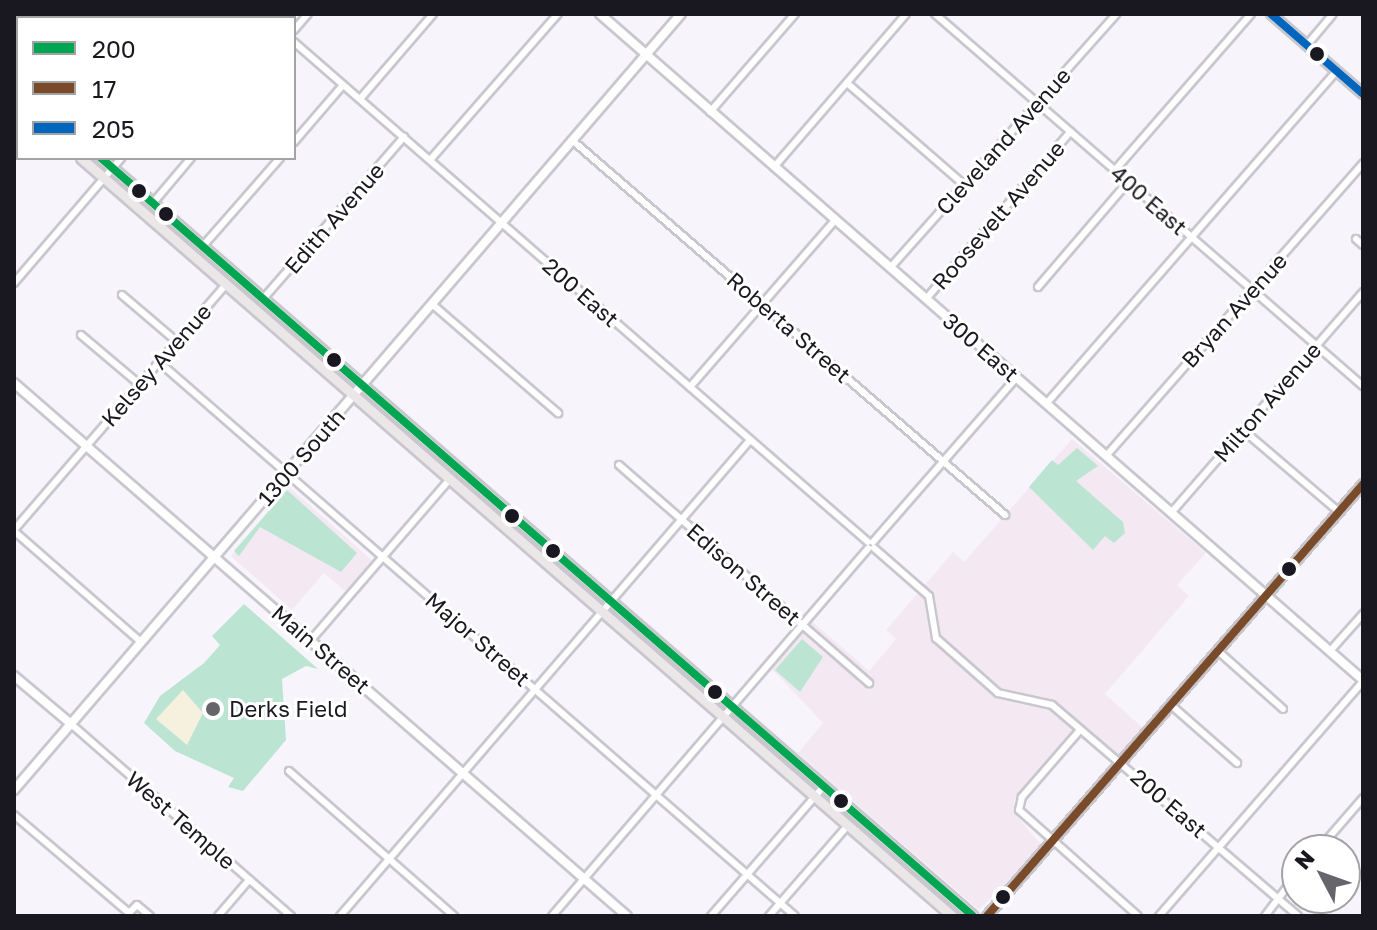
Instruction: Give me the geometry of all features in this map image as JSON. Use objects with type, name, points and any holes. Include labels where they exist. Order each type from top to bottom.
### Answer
[{"type":"main road","points":[[83,160],[952,916]]},
{"type":"main road","points":[[103,160],[973,916]]},
{"type":"main road","points":[[173,238],[203,246]]},
{"type":"main road","points":[[226,284],[249,286]]},
{"type":"street","points":[[360,99],[433,14]]},
{"type":"street","points":[[430,160],[558,14]]},
{"type":"street","name":"300 East","points":[[600,14],[1363,680]]},
{"type":"street","name":"1300 South","points":[[14,790],[681,14]]},
{"type":"street","points":[[710,112],[795,14]]},
{"type":"street","points":[[774,167],[906,14]]},
{"type":"street","name":"400 East","points":[[935,14],[1363,386]]},
{"type":"street","points":[[1103,14],[1110,21]]},
{"type":"street","name":"Cleveland Avenue","points":[[890,268],[1116,14]]},
{"type":"street","points":[[1115,170],[1251,14]]},
{"type":"street","points":[[1271,14],[1363,94]]},
{"type":"street","points":[[1307,45],[1333,14]]},
{"type":"street","name":"200 East","points":[[296,44],[929,596],[936,638],[1004,697],[1046,701],[1298,916]]},
{"type":"street","points":[[1046,404],[1337,71]]},
{"type":"street","points":[[847,83],[963,184]]},
{"type":"street","points":[[296,140],[343,85]]},
{"type":"street","name":"Roosevelt Avenue","points":[[926,299],[1070,132]]},
{"type":"street","name":"Edith Avenue","points":[[263,299],[404,137]]},
{"type":"street","name":"Roberta Street","points":[[572,140],[1005,515]]},
{"type":"street","points":[[14,283],[119,160]]},
{"type":"street","points":[[153,203],[189,160]]},
{"type":"street","points":[[203,246],[278,160]]},
{"type":"street","name":"Bryan Avenue","points":[[1106,456],[1363,163]]},
{"type":"street","points":[[1038,287],[1128,182]]},
{"type":"street","points":[[690,387],[835,220]]},
{"type":"street","points":[[1356,239],[1363,245]]},
{"type":"street","name":"Kelsey Avenue","points":[[14,530],[226,284]]},
{"type":"street","name":"Milton Avenue","points":[[1171,513],[1363,292]]},
{"type":"street","points":[[122,295],[176,341]]},
{"type":"street","points":[[432,304],[558,413]]},
{"type":"street","points":[[81,335],[139,384]]},
{"type":"street","name":"Major Street","points":[[159,362],[536,689],[744,877],[795,916]]},
{"type":"street","points":[[552,916],[1016,378]]},
{"type":"street","name":"Main Street","points":[[14,383],[627,916]]},
{"type":"street","points":[[1243,430],[1339,512]]},
{"type":"street","points":[[340,916],[750,440]]},
{"type":"street","name":"Edison Street","points":[[619,465],[869,683]]},
{"type":"street","points":[[311,640],[450,479]]},
{"type":"street","points":[[987,916],[1363,484]]},
{"type":"street","points":[[14,530],[141,642]]},
{"type":"street","points":[[1330,651],[1363,614]]},
{"type":"street","points":[[1218,651],[1283,709]]},
{"type":"street","points":[[14,676],[71,724]]},
{"type":"street","points":[[1159,916],[1363,680]]},
{"type":"street","points":[[1171,705],[1237,763]]},
{"type":"street","name":"West Temple","points":[[71,724],[291,916]]},
{"type":"street","points":[[1080,730],[1019,806],[1052,841],[1138,916]]},
{"type":"street","points":[[289,771],[454,916]]},
{"type":"street","points":[[711,916],[824,786]]},
{"type":"street","points":[[1332,834],[1363,798]]},
{"type":"street","points":[[14,815],[129,913],[137,905],[150,916]]},
{"type":"street","points":[[769,916],[848,825]]},
{"type":"street","points":[[218,916],[249,880]]},
{"type":"street","points":[[1265,916],[1281,894]]},
{"type":"shaded area","points":[[1072,439],[1206,553],[1177,585],[1189,596],[1105,694],[1143,728],[1117,757],[1079,725],[1014,801],[1016,815],[1042,846],[979,910],[798,753],[823,723],[771,668],[812,621],[869,671],[896,639],[886,630],[953,552],[964,562]]},
{"type":"shaded area","points":[[290,488],[374,562],[347,593],[324,573],[292,610],[231,556]]},
{"type":"green space","points":[[1077,448],[1098,466],[1076,481],[1123,522],[1125,533],[1114,543],[1105,536],[1093,550],[1029,487],[1052,460],[1058,465]]},
{"type":"green space","points":[[287,490],[357,553],[341,572],[260,527],[239,556],[234,551]]},
{"type":"green space","name":"Derks Field","points":[[244,604],[318,669],[306,666],[282,679],[286,740],[243,791],[228,787],[234,778],[175,751],[144,723],[160,696],[204,663],[220,645],[212,636]]},
{"type":"green space","points":[[802,639],[823,657],[800,692],[775,670]]},
{"type":"sand","points":[[183,690],[203,713],[187,745],[156,719]]},
{"type":"transit line","name":"205","points":[[1271,14],[1363,94]]},
{"type":"transit line","name":"200","points":[[103,160],[973,916]]},
{"type":"transit line","name":"17","points":[[987,916],[1363,484]]},
{"type":"place","name":"Derks Field","points":[[213,709]]}]
